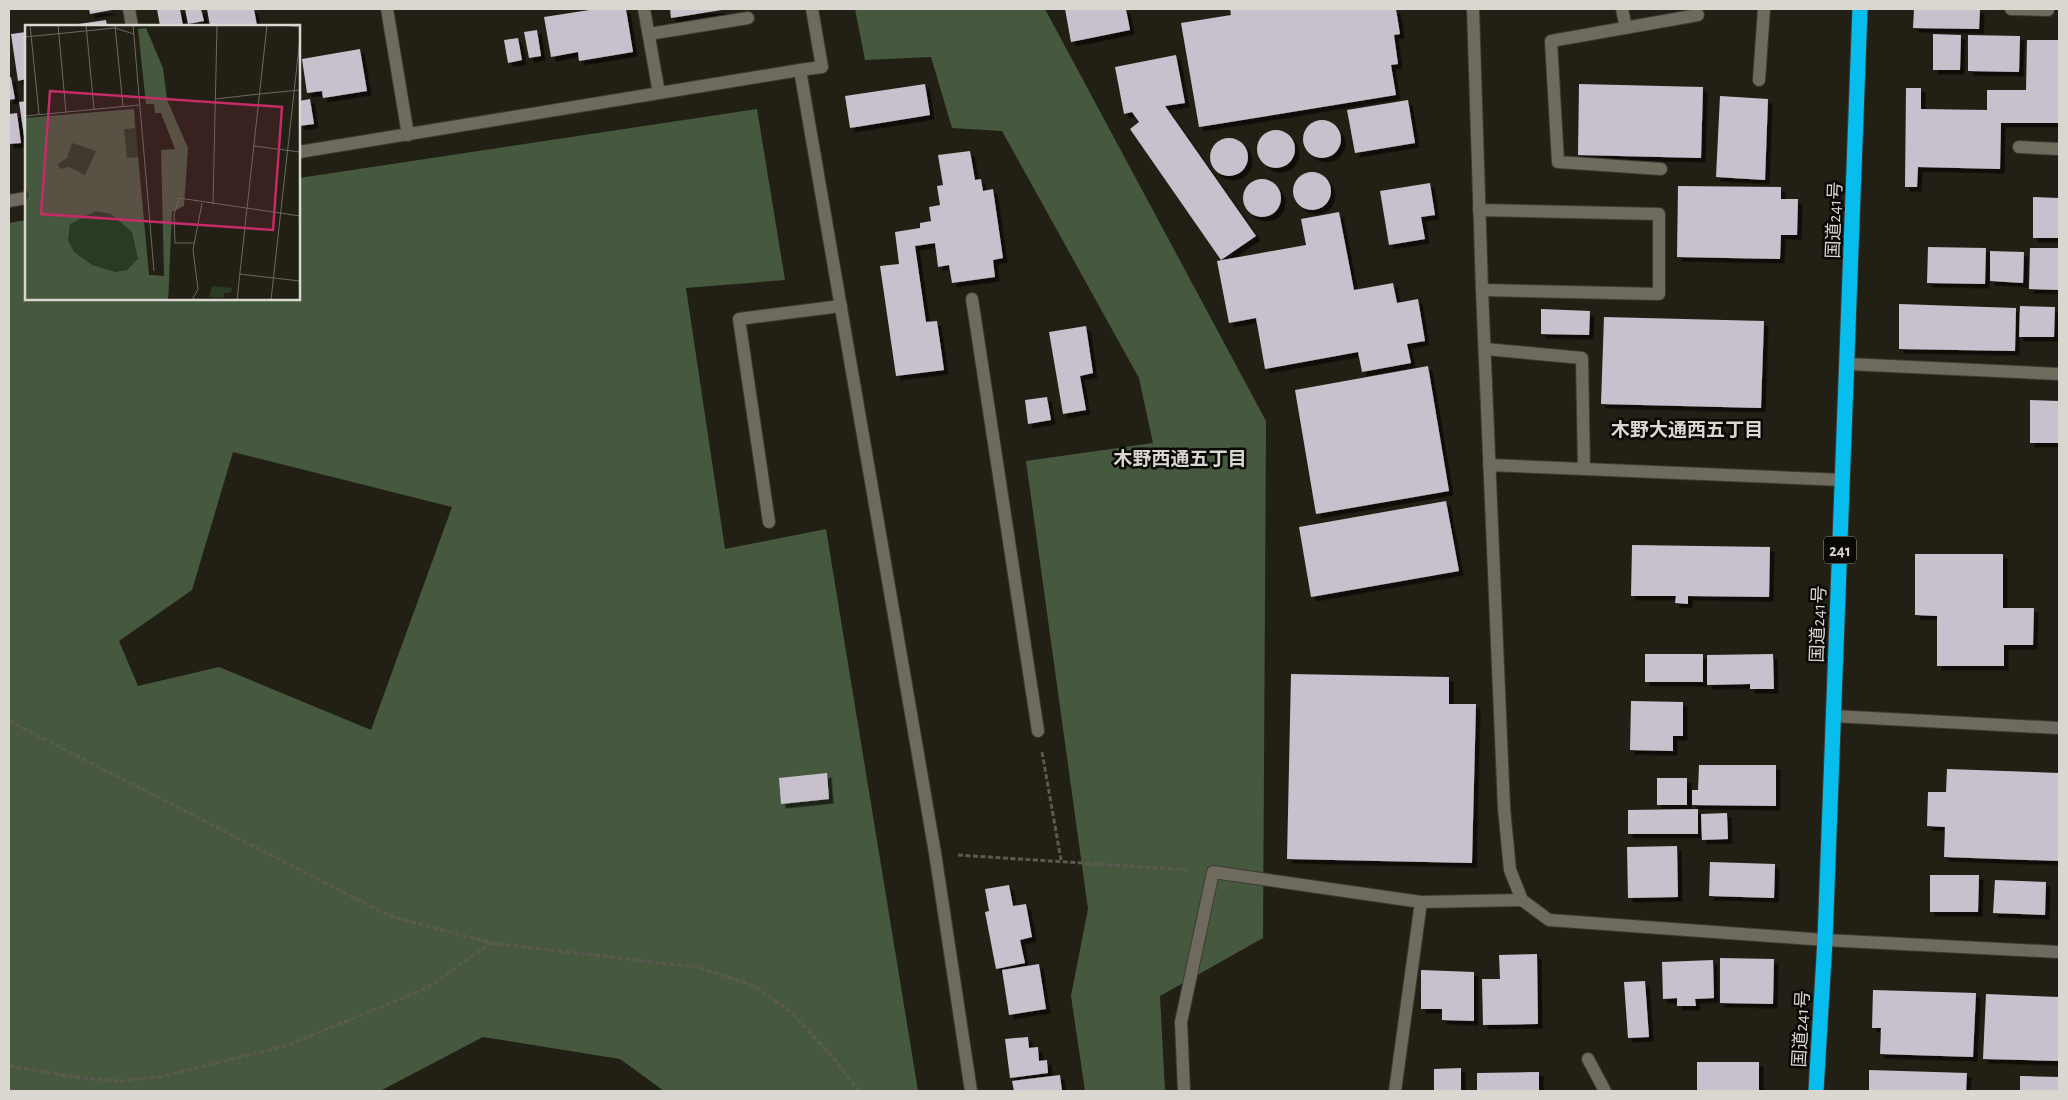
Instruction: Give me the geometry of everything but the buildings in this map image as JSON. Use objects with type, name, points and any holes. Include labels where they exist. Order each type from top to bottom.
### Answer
[{"type":"highway","name":"国道241号","points":[[1816,1091],[1825,940],[1860,9]]},
{"type":"street","points":[[130,9],[132,25]]},
{"type":"street","points":[[387,9],[408,135]]},
{"type":"street","points":[[644,9],[659,93]]},
{"type":"street","points":[[300,152],[822,67],[812,9]]},
{"type":"street","points":[[1473,9],[1482,290],[1504,808],[1510,870],[1522,900],[1549,920],[1825,940],[2059,952]]},
{"type":"street","points":[[1622,9],[1626,28]]},
{"type":"street","points":[[1759,80],[1764,9]]},
{"type":"street","points":[[2011,9],[2048,10]]},
{"type":"street","points":[[1661,168],[1558,162],[1551,40],[1698,15]]},
{"type":"street","points":[[649,34],[748,18]]},
{"type":"street","points":[[800,70],[935,854],[971,1091]]},
{"type":"street","points":[[2019,147],[2059,148]]},
{"type":"street","points":[[9,201],[25,198]]},
{"type":"street","points":[[1479,210],[1659,214],[1659,294],[1482,290]]},
{"type":"street","points":[[972,300],[1038,731]]},
{"type":"street","points":[[769,522],[738,319],[841,306]]},
{"type":"street","points":[[1485,349],[1582,358],[1584,469]]},
{"type":"street","points":[[1848,364],[2059,374]]},
{"type":"street","points":[[1489,466],[1843,480]]},
{"type":"street","points":[[1833,716],[2059,728]]},
{"type":"street","points":[[1184,1091],[1181,1022],[1213,872],[1420,902],[1522,900]]},
{"type":"street","points":[[1395,1091],[1420,902]]},
{"type":"street","points":[[1588,1059],[1605,1091]]},
{"type":"path","points":[[9,721],[390,916],[491,943],[696,967],[753,985],[792,1013],[836,1061],[859,1091]]},
{"type":"path","points":[[1038,731],[1060,860]]},
{"type":"path","points":[[935,854],[1060,860],[1213,872]]},
{"type":"path","points":[[9,1066],[80,1078],[121,1081],[163,1076],[286,1046],[427,988],[491,943]]},
{"type":"green space","points":[[855,9],[1045,9],[1266,421],[1263,938],[1160,996],[1165,1091],[1085,1091],[1071,996],[1088,909],[1026,461],[1153,443],[1139,378],[1002,131],[952,128],[931,57],[865,60]]},
{"type":"green space","points":[[757,109],[785,280],[686,288],[725,549],[826,529],[918,1091],[664,1091],[620,1059],[483,1037],[380,1091],[9,1091],[9,223],[25,220],[25,300],[300,300],[300,178]],"holes":[[[233,452],[452,507],[371,730],[219,667],[138,686],[119,641],[192,590]]]},
{"type":"district","name":"木野大通西五丁目","points":[[1687,429]]},
{"type":"district","name":"木野西通五丁目","points":[[1180,458]]}]
